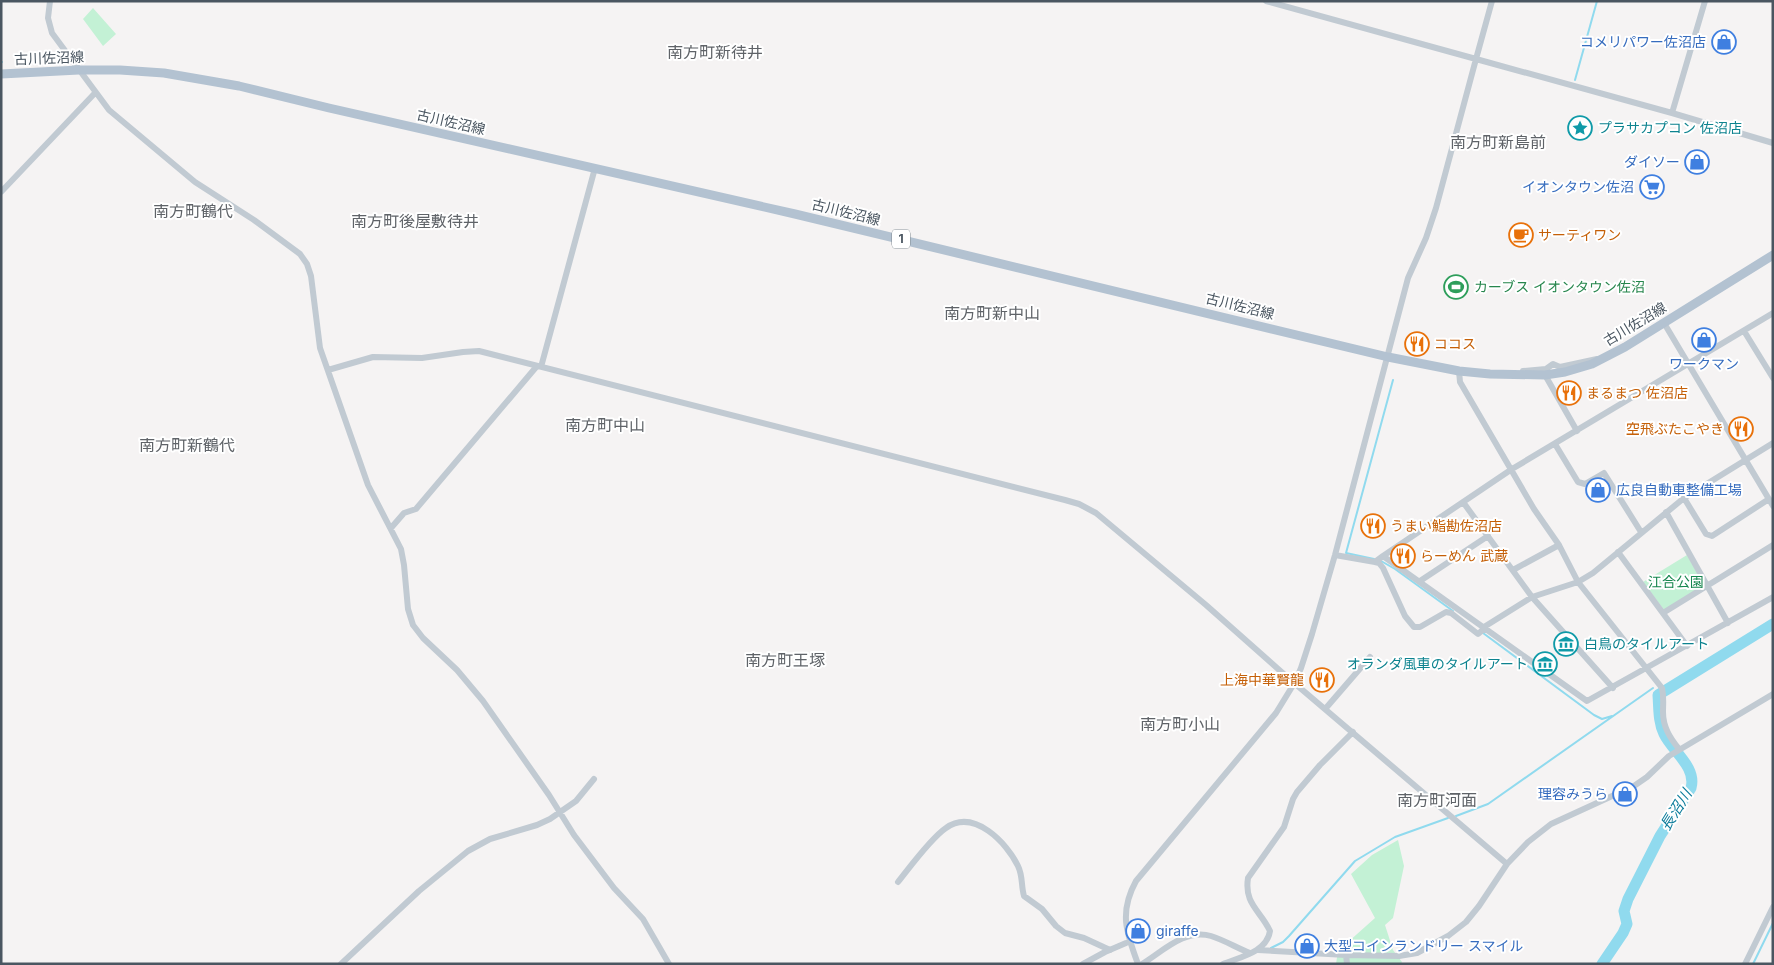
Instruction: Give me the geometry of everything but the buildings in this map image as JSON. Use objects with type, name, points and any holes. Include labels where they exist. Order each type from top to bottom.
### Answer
[{"type":"main road","name":"古川佐沼線","points":[[1,74],[79,70],[154,72],[216,82],[595,168],[1194,309],[1388,357],[1459,371],[1490,374],[1545,375],[1581,367],[1608,356],[1773,255]]},
{"type":"street","points":[[50,1],[48,18],[52,33],[109,110],[195,182],[254,220],[300,254],[307,264],[312,276],[320,348],[368,485],[401,549],[408,609],[413,625],[423,638],[457,670],[484,701],[595,864],[643,919],[669,964]]},
{"type":"street","points":[[1266,1],[1279,3],[1672,113],[1773,143]]},
{"type":"street","points":[[1250,953],[1211,935],[1189,936],[1177,940],[1140,964],[1129,939],[1125,915],[1126,903],[1136,881],[1276,712],[1295,682],[1306,655],[1335,555],[1408,278],[1426,238],[1436,208],[1492,1]]},
{"type":"street","points":[[1672,113],[1705,1]]},
{"type":"street","points":[[1,192],[95,93]]},
{"type":"street","points":[[391,528],[404,513],[416,509],[539,366],[595,168]]},
{"type":"street","points":[[1379,559],[1512,469],[1773,313]]},
{"type":"street","points":[[1664,323],[1773,506]]},
{"type":"street","points":[[1744,331],[1773,378]]},
{"type":"street","points":[[328,370],[373,357],[422,358],[472,351],[539,366],[1080,504],[1096,513],[1206,604],[1507,864]]},
{"type":"street","points":[[1490,374],[1546,369],[1553,364],[1560,367],[1608,356]]},
{"type":"street","points":[[1459,371],[1460,382],[1534,509],[1559,545],[1578,582],[1647,669],[1662,691],[1665,725],[1677,751]]},
{"type":"street","points":[[1545,375],[1577,431]]},
{"type":"street","points":[[1379,559],[1404,616],[1414,627],[1420,627],[1446,612],[1451,613],[1478,634],[1532,597],[1578,582],[1605,564],[1684,498],[1773,443]]},
{"type":"street","points":[[1555,444],[1578,482],[1585,484],[1604,472],[1641,532]]},
{"type":"street","points":[[1684,498],[1706,534],[1712,536],[1769,499]]},
{"type":"street","points":[[1463,502],[1532,597],[1613,688]]},
{"type":"street","points":[[1666,512],[1728,623]]},
{"type":"street","points":[[1420,581],[1488,536]]},
{"type":"street","points":[[1513,570],[1559,545]]},
{"type":"street","points":[[1663,613],[1773,545]]},
{"type":"street","points":[[1618,552],[1687,646]]},
{"type":"street","points":[[1335,555],[1379,559],[1420,581],[1483,630],[1584,701],[1592,700],[1773,597]]},
{"type":"street","points":[[1326,708],[1370,657]]},
{"type":"street","points":[[1223,964],[1258,950],[1346,955],[1408,955],[1418,953],[1438,943],[1472,915],[1507,864],[1528,842],[1550,824],[1634,786],[1677,751],[1773,694]]},
{"type":"street","points":[[1258,950],[1267,940],[1270,931],[1252,906],[1248,895],[1248,878],[1284,827],[1297,792],[1306,780],[1353,732]]},
{"type":"street","points":[[341,964],[419,891],[468,851],[490,840],[537,825],[560,813],[576,801],[594,779]]},
{"type":"street","points":[[898,882],[947,827],[964,822],[970,823],[987,829],[996,836],[1018,866],[1022,876],[1024,896],[1042,909],[1056,926],[1065,933],[1084,938],[1110,950]]},
{"type":"street","points":[[1745,964],[1773,907]]},
{"type":"street","points":[[1083,964],[1126,943]]},
{"type":"street","points":[[1346,955],[1347,964]]},
{"type":"green space","points":[[93,8],[116,34],[103,46],[83,19]]},
{"type":"green space","name":"江合公園","points":[[1687,555],[1704,585],[1664,610],[1643,582]]},
{"type":"green space","points":[[1398,840],[1404,866],[1393,918],[1385,925],[1393,950],[1402,962],[1401,964],[1336,964],[1338,951],[1375,918],[1351,874],[1372,855]]},
{"type":"waterway","points":[[1575,80],[1597,1]]},
{"type":"waterway","points":[[1374,559],[1346,553],[1393,380]]},
{"type":"waterway","points":[[1381,561],[1453,611]]},
{"type":"waterway","name":"長沼川","points":[[1602,964],[1627,924],[1624,911],[1628,899],[1660,836],[1691,788],[1692,780],[1687,766],[1662,729],[1658,695],[1773,624]]},
{"type":"waterway","points":[[1483,633],[1594,715],[1602,719],[1612,716]]},
{"type":"waterway","points":[[1456,816],[1488,804],[1653,688]]},
{"type":"waterway","points":[[1271,948],[1283,942],[1289,936],[1355,861],[1395,837],[1448,818]]},
{"type":"waterway","points":[[1753,964],[1773,923]]},
{"type":"place","name":"コメリパワー佐沼店","points":[[1724,42]]},
{"type":"place","name":"プラサカプコン 佐沼店","points":[[1580,128]]},
{"type":"place","name":"ダイソー","points":[[1697,162]]},
{"type":"place","name":"イオンタウン佐沼","points":[[1652,187]]},
{"type":"place","name":"サーティワン","points":[[1521,235]]},
{"type":"place","name":"カーブス イオンタウン佐沼","points":[[1456,287]]},
{"type":"place","name":"ワークマン","points":[[1704,340]]},
{"type":"place","name":"ココス","points":[[1417,344]]},
{"type":"place","name":"まるまつ 佐沼店","points":[[1569,393]]},
{"type":"place","name":"空飛ぶたこやき","points":[[1741,429]]},
{"type":"place","name":"広良自動車整備工場","points":[[1598,490]]},
{"type":"place","name":"うまい鮨勘佐沼店","points":[[1373,526]]},
{"type":"place","name":"らーめん 武蔵","points":[[1403,556]]},
{"type":"place","name":"白鳥のタイルアート","points":[[1566,644]]},
{"type":"place","name":"オランダ風車のタイルアート","points":[[1545,664]]},
{"type":"place","name":"上海中華賢龍","points":[[1322,680]]},
{"type":"place","name":"理容みうら","points":[[1625,794]]},
{"type":"place","name":"giraffe","points":[[1138,931]]},
{"type":"place","name":"大型コインランドリー スマイル","points":[[1307,946]]},
{"type":"district","name":"南方町新待井","points":[[715,52]]},
{"type":"district","name":"南方町新島前","points":[[1498,142]]},
{"type":"district","name":"南方町鶴代","points":[[193,211]]},
{"type":"district","name":"南方町後屋敷待井","points":[[415,221]]},
{"type":"district","name":"南方町新中山","points":[[992,313]]},
{"type":"district","name":"南方町中山","points":[[605,425]]},
{"type":"district","name":"南方町新鶴代","points":[[187,445]]},
{"type":"district","name":"南方町王塚","points":[[785,660]]},
{"type":"district","name":"南方町小山","points":[[1180,724]]},
{"type":"district","name":"南方町河面","points":[[1437,800]]}]
